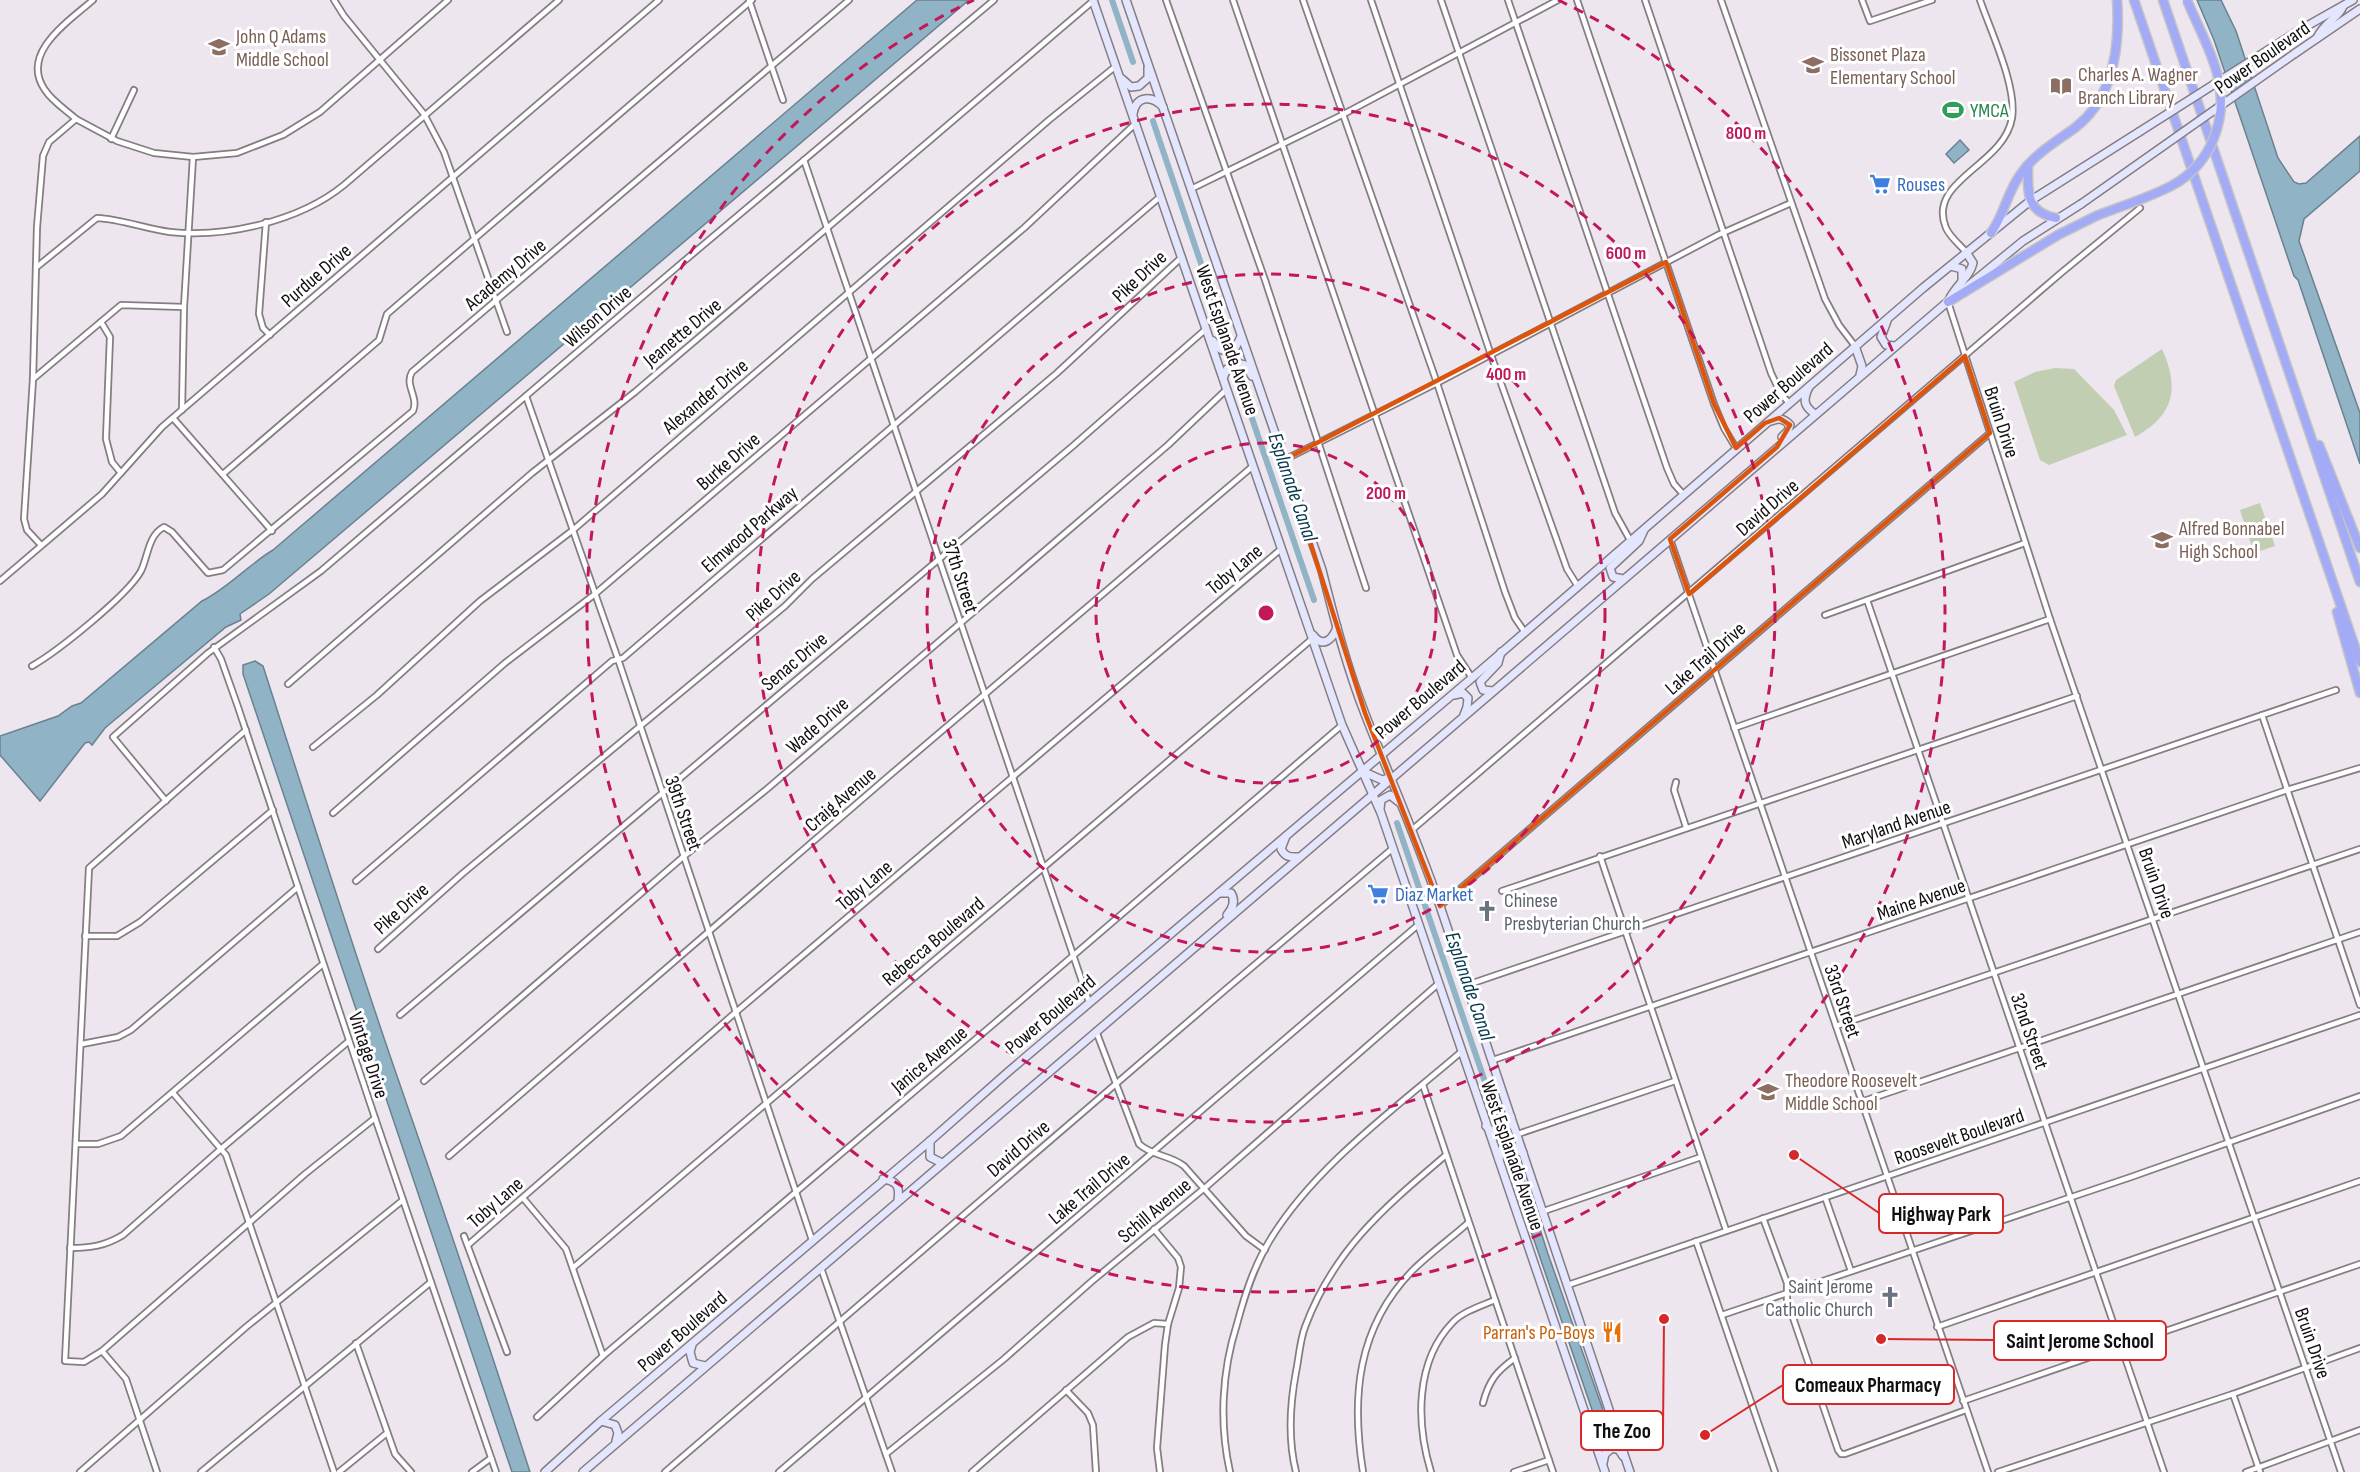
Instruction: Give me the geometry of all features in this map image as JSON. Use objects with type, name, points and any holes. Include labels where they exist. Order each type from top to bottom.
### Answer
[{"type":"highway","points":[[1990,232],[2000,220],[2020,175],[2028,165],[2042,151],[2077,126],[2094,110],[2101,98],[2108,85],[2116,53],[2117,0]]},
{"type":"highway","points":[[2134,0],[2360,662]]},
{"type":"highway","points":[[2163,0],[2360,582]]},
{"type":"highway","points":[[1948,302],[2058,235],[2096,216],[2173,185],[2198,165],[2213,141],[2220,115],[2221,91],[2215,67],[2187,0]]},
{"type":"highway","points":[[2028,165],[2030,201],[2040,212],[2056,218]]},
{"type":"highway","points":[[2288,368],[2360,548]]},
{"type":"highway","points":[[2332,585],[2338,618],[2360,693]]},
{"type":"main road","name":"West Esplanade Avenue","points":[[1126,0],[1322,570],[1337,627],[1365,712],[1413,829],[1440,906],[1630,1472]]},
{"type":"main road","name":"Power Boulevard","points":[[544,1472],[1089,1002],[1450,697],[1810,384],[1990,232],[2030,201],[2298,31],[2353,0]]},
{"type":"main road","name":"West Esplanade Avenue","points":[[1093,1],[1342,725],[1381,813],[1604,1468]]},
{"type":"main road","points":[[2317,38],[2321,27],[2342,11],[2343,6]]},
{"type":"main road","name":"Power Boulevard","points":[[583,1472],[1860,375],[1948,302],[2023,241],[2081,204],[2360,9]]},
{"type":"main road","points":[[1120,77],[1131,87],[1139,86],[1148,78],[1148,63]]},
{"type":"main road","points":[[1133,116],[1137,103],[1143,98],[1148,97],[1157,101],[1164,109]]},
{"type":"main road","points":[[1948,302],[1954,289],[1971,271],[1972,263],[1966,252]]},
{"type":"main road","points":[[1951,266],[1962,269],[1962,281]]},
{"type":"main road","points":[[1888,318],[1881,337],[1886,345],[1895,346]]},
{"type":"main road","points":[[1208,333],[1220,350],[1228,352],[1234,350],[1241,337]]},
{"type":"main road","points":[[1855,346],[1862,366],[1860,375]]},
{"type":"main road","points":[[1223,378],[1227,369],[1238,363],[1245,365],[1257,383]]},
{"type":"main road","points":[[1810,384],[1804,403],[1815,414]]},
{"type":"main road","points":[[1765,423],[1779,418],[1786,420],[1790,425],[1777,447]]},
{"type":"main road","points":[[1623,579],[1613,577],[1610,568],[1640,541],[1645,527]]},
{"type":"main road","points":[[1307,625],[1317,640],[1323,642],[1333,637],[1337,627]]},
{"type":"main road","points":[[1493,691],[1483,690],[1480,682],[1497,663],[1501,652]]},
{"type":"main road","points":[[1450,697],[1463,693],[1468,698],[1462,717]]},
{"type":"main road","points":[[1362,771],[1382,780],[1392,778]]},
{"type":"main road","points":[[1381,813],[1381,800],[1390,795],[1395,797],[1405,809]]},
{"type":"main road","points":[[1287,833],[1281,849],[1288,858],[1300,857]]},
{"type":"main road","points":[[1216,894],[1230,893],[1234,902],[1232,909],[1221,924]]},
{"type":"main road","points":[[1486,1126],[1491,1131],[1502,1131],[1510,1124],[1511,1114]]},
{"type":"main road","points":[[930,1141],[930,1157],[942,1162]]},
{"type":"main road","points":[[1499,1164],[1503,1147],[1510,1145],[1517,1147],[1525,1155]]},
{"type":"main road","points":[[884,1179],[892,1180],[897,1184],[900,1191],[898,1200]]},
{"type":"main road","points":[[693,1344],[690,1352],[693,1363],[705,1366]]},
{"type":"main road","points":[[601,1421],[615,1425],[618,1433],[616,1442]]},
{"type":"main road","points":[[1604,1468],[1607,1450],[1616,1448],[1630,1472]]},
{"type":"street","points":[[93,0],[48,39],[42,50],[38,66],[45,91],[76,119],[111,139],[154,153],[193,157],[237,153],[283,135],[320,112],[448,0]]},
{"type":"street","points":[[334,0],[344,16],[424,114],[444,152],[507,332]]},
{"type":"street","points":[[38,266],[97,218],[154,230],[190,233],[221,231],[266,222],[298,212],[329,196],[559,0]]},
{"type":"street","name":"Purdue Drive","points":[[0,581],[102,494],[182,410],[659,0]]},
{"type":"street","name":"Academy Drive","points":[[32,666],[49,656],[129,587],[141,571],[154,535],[164,527],[172,532],[208,573],[223,570],[272,531],[413,411],[416,399],[409,381],[412,372],[849,0]]},
{"type":"street","name":"Wilson Drive","points":[[166,801],[113,737],[214,647],[259,618],[321,571],[994,0]]},
{"type":"street","points":[[1166,0],[1227,172],[1366,588]]},
{"type":"street","points":[[1233,0],[1457,655],[1472,678]]},
{"type":"street","points":[[1303,0],[1437,383],[1505,592],[1515,618],[1524,631]]},
{"type":"street","points":[[1371,0],[1491,355],[1567,569],[1577,585]]},
{"type":"street","points":[[1441,0],[1615,513],[1630,540]]},
{"type":"street","points":[[1508,0],[1667,468],[1674,483],[1683,494]]},
{"type":"street","points":[[1191,189],[1342,115],[1558,0]]},
{"type":"street","points":[[1577,0],[1714,404],[1736,448]]},
{"type":"street","points":[[1645,0],[1771,373],[1780,394],[1789,403]]},
{"type":"street","points":[[1720,0],[1825,299],[1839,325],[1855,346]]},
{"type":"street","points":[[1862,0],[1870,21],[1932,0]]},
{"type":"street","points":[[1966,252],[1947,230],[1942,204],[1947,194],[1997,148],[2008,132],[2013,102],[1980,0]]},
{"type":"street","points":[[223,474],[379,340],[387,314],[750,1],[783,100]]},
{"type":"street","name":"Jeanette Drive","points":[[288,684],[548,460],[635,392],[1093,1]]},
{"type":"street","name":"Alexander Drive","points":[[313,747],[377,695],[480,601],[573,530],[1049,120],[1116,66]]},
{"type":"street","points":[[111,139],[134,90]]},
{"type":"street","points":[[40,545],[27,530],[24,519],[33,379],[38,266],[37,227],[43,156],[49,142],[76,119]]},
{"type":"street","name":"Burke Drive","points":[[333,813],[505,663],[595,594],[1024,228],[1136,124]]},
{"type":"street","points":[[182,410],[184,307],[193,157]]},
{"type":"street","name":"37th Street","points":[[804,160],[873,357],[1089,1002]]},
{"type":"street","name":"Elmwood Parkway","points":[[356,880],[612,661],[622,658],[1161,196]]},
{"type":"street","points":[[1284,460],[1437,383],[1666,262],[1724,233],[1791,204]]},
{"type":"street","name":"David Drive","points":[[1413,829],[2140,208]]},
{"type":"street","points":[[266,222],[259,314],[263,328],[270,335]]},
{"type":"street","name":"Pike Drive","points":[[378,949],[462,874],[785,606],[812,579],[1057,373],[1182,257]]},
{"type":"street","name":"Bruin Drive","points":[[1948,302],[2050,620],[2341,1472]]},
{"type":"street","points":[[33,379],[121,305],[184,307]]},
{"type":"street","points":[[101,322],[110,337],[106,439],[112,462],[121,473]]},
{"type":"street","name":"Senac Drive","points":[[400,1015],[939,557],[1208,333]]},
{"type":"street","name":"Wade Drive","points":[[424,1081],[683,857],[767,789],[1168,445],[1227,389]]},
{"type":"street","name":"39th Street","points":[[526,396],[618,659],[812,1240]]},
{"type":"street","points":[[173,418],[272,531]]},
{"type":"street","name":"Lake Trail Drive","points":[[1440,906],[1990,433]]},
{"type":"street","name":"Craig Avenue","points":[[449,1156],[890,775],[1253,466]]},
{"type":"street","name":"33rd Street","points":[[1670,539],[1988,1472]]},
{"type":"street","points":[[1826,615],[2025,543]]},
{"type":"street","name":"Toby Lane","points":[[468,1245],[736,1012],[1281,549]]},
{"type":"street","name":"32nd Street","points":[[1867,600],[2164,1472]]},
{"type":"street","points":[[1734,728],[2050,620]]},
{"type":"street","name":"Rebecca Boulevard","points":[[574,1267],[1312,639]]},
{"type":"street","name":"Vintage Drive","points":[[214,647],[221,659],[246,730],[496,1472]]},
{"type":"street","name":"Maryland Avenue","points":[[1467,985],[2336,690]]},
{"type":"street","points":[[1502,891],[1758,802],[2077,696]]},
{"type":"street","points":[[2262,715],[2360,1005]]},
{"type":"street","name":"Janice Avenue","points":[[537,1417],[603,1356],[1342,725]]},
{"type":"street","points":[[246,730],[90,868],[65,1361],[84,1362],[102,1351],[375,1118]]},
{"type":"street","name":"Maine Avenue","points":[[1492,1060],[2287,790],[2360,768]]},
{"type":"street","points":[[1677,782],[1674,790],[1686,827]]},
{"type":"street","points":[[85,936],[117,936],[140,922],[273,810]]},
{"type":"street","name":"David Drive","points":[[664,1472],[1392,849]]},
{"type":"street","points":[[1836,1026],[2360,849]]},
{"type":"street","points":[[1600,856],[1726,1230]]},
{"type":"street","points":[[82,1044],[118,1037],[131,1030],[298,887]]},
{"type":"street","name":"Lake Trail Drive","points":[[779,1472],[1418,925]]},
{"type":"street","points":[[1861,1102],[2360,932]]},
{"type":"street","points":[[76,1144],[98,1144],[121,1136],[323,964]]},
{"type":"street","name":"Schill Avenue","points":[[886,1454],[1004,1359],[1154,1229],[1204,1189],[1438,984]]},
{"type":"street","name":"Roosevelt Boulevard","points":[[1568,1285],[2360,1016]]},
{"type":"street","points":[[1096,1031],[1136,1140],[1145,1150],[1174,1158],[1246,1236],[1265,1250]]},
{"type":"street","points":[[70,1248],[93,1248],[123,1235],[349,1041]]},
{"type":"street","points":[[1230,1472],[1222,1404],[1229,1348],[1250,1279],[1265,1250],[1307,1190],[1461,1052]]},
{"type":"street","points":[[1518,1134],[1675,1081]]},
{"type":"street","points":[[1423,1085],[1553,1472]]},
{"type":"street","points":[[173,1093],[226,1155],[334,1472]]},
{"type":"street","points":[[1722,1315],[2360,1096]]},
{"type":"street","points":[[1296,1472],[1292,1457],[1291,1400],[1304,1328],[1328,1277],[1353,1240],[1397,1196],[1446,1155]]},
{"type":"street","points":[[1544,1211],[1701,1156]]},
{"type":"street","points":[[1937,1327],[2360,1181]]},
{"type":"street","points":[[1825,1197],[1851,1270]]},
{"type":"street","points":[[523,1198],[566,1249],[603,1356]]},
{"type":"street","points":[[80,1472],[277,1302],[403,1200]]},
{"type":"street","points":[[1763,1218],[1787,1283],[1786,1293],[1841,1454],[1966,1410]]},
{"type":"street","points":[[1363,1472],[1357,1437],[1356,1402],[1361,1368],[1368,1343],[1393,1295],[1413,1270],[1468,1223]]},
{"type":"street","points":[[1154,1229],[1178,1258],[1181,1267],[1179,1288],[1168,1324],[1165,1345],[1157,1448],[1160,1472]]},
{"type":"street","points":[[464,1236],[507,1352]]},
{"type":"street","points":[[1696,1240],[1775,1472]]},
{"type":"street","points":[[1963,1401],[2360,1264]]},
{"type":"street","points":[[821,1267],[892,1472]]},
{"type":"street","points":[[201,1472],[431,1282]]},
{"type":"street","points":[[1431,1472],[1421,1427],[1420,1400],[1426,1372],[1436,1346],[1453,1322],[1464,1313],[1495,1300]]},
{"type":"street","points":[[972,1472],[1128,1337],[1154,1323],[1168,1324]]},
{"type":"street","points":[[356,1343],[395,1454],[411,1472]]},
{"type":"street","points":[[1998,1472],[2233,1394],[2360,1348]]},
{"type":"street","points":[[102,1351],[126,1380],[157,1472]]},
{"type":"street","points":[[1484,1403],[1486,1391],[1497,1371],[1515,1358]]},
{"type":"street","points":[[1066,1390],[1088,1413],[1093,1425],[1096,1472]]},
{"type":"street","points":[[2233,1394],[2259,1470]]},
{"type":"street","points":[[2246,1472],[2259,1470],[2360,1430]]},
{"type":"street","points":[[339,1472],[387,1433]]},
{"type":"street","points":[[472,1472],[491,1458]]},
{"type":"street","points":[[1514,1472],[1549,1460]]},
{"type":"highlighted area","points":[[1666,262],[1714,404],[1736,448],[1765,423],[1779,418],[1790,425],[1777,447],[1670,539],[1689,594],[1965,356],[1990,433],[1440,906],[1365,713],[1284,460]]},
{"type":"green space","points":[[2162,349],[2171,377],[2170,400],[2158,420],[2135,437],[2114,386],[2116,380]]},
{"type":"green space","points":[[2055,368],[2074,369],[2114,410],[2127,435],[2049,465],[2040,460],[2014,382],[2035,372]]},
{"type":"green space","points":[[2260,503],[2275,546],[2254,553],[2240,510]]},
{"type":"water","points":[[917,0],[969,0],[269,594],[240,614],[241,620],[226,627],[105,728],[92,745],[89,742],[85,743],[40,801],[0,755],[0,736],[58,716],[72,706],[81,703],[202,601],[221,590],[273,550]]},
{"type":"water","points":[[2197,0],[2221,0],[2236,31],[2278,158],[2294,182],[2306,183],[2360,136],[2360,171],[2304,219],[2299,241],[2360,413],[2360,464],[2214,40]]},
{"type":"water","points":[[1960,140],[1969,150],[1954,163],[1946,154]]},
{"type":"water","points":[[255,661],[263,666],[362,974],[530,1472],[512,1472],[243,674],[243,665]]},
{"type":"water","points":[[1515,1151],[1548,1254],[1610,1430],[1611,1436],[1602,1439],[1505,1155]]},
{"type":"waterway","name":"Esplanade Canal","points":[[1112,0],[1133,62]]},
{"type":"waterway","name":"Esplanade Canal","points":[[1153,121],[1222,326]]},
{"type":"waterway","name":"Esplanade Canal","points":[[1241,386],[1314,600]]},
{"type":"waterway","name":"Esplanade Canal","points":[[1397,823],[1500,1126]]},
{"type":"place","name":"John Q Adams Middle School","points":[[219,47]]},
{"type":"place","name":"Bissonet Plaza Elementary School","points":[[1813,65]]},
{"type":"place","name":"Charles A. Wagner Branch Library","points":[[2061,86]]},
{"type":"place","name":"YMCA","points":[[1953,110]]},
{"type":"place","name":"Rouses","points":[[1880,184]]},
{"type":"place","name":"Alfred Bonnabel High School","points":[[2162,540]]},
{"type":"place","name":"Diaz Market","points":[[1378,894]]},
{"type":"place","name":"Chinese Presbyterian Church","points":[[1487,911]]},
{"type":"place","name":"Theodore Roosevelt Middle School","points":[[1768,1092]]},
{"type":"place","name":"Highway Park","points":[[1794,1155]]},
{"type":"place","name":"Saint Jerome Catholic Church","points":[[1890,1297]]},
{"type":"place","name":"The Zoo","points":[[1664,1319]]},
{"type":"place","name":"Parran's Po-Boys","points":[[1612,1332]]},
{"type":"place","name":"Saint Jerome School","points":[[1881,1339]]},
{"type":"place","name":"Comeaux Pharmacy","points":[[1705,1435]]}]
